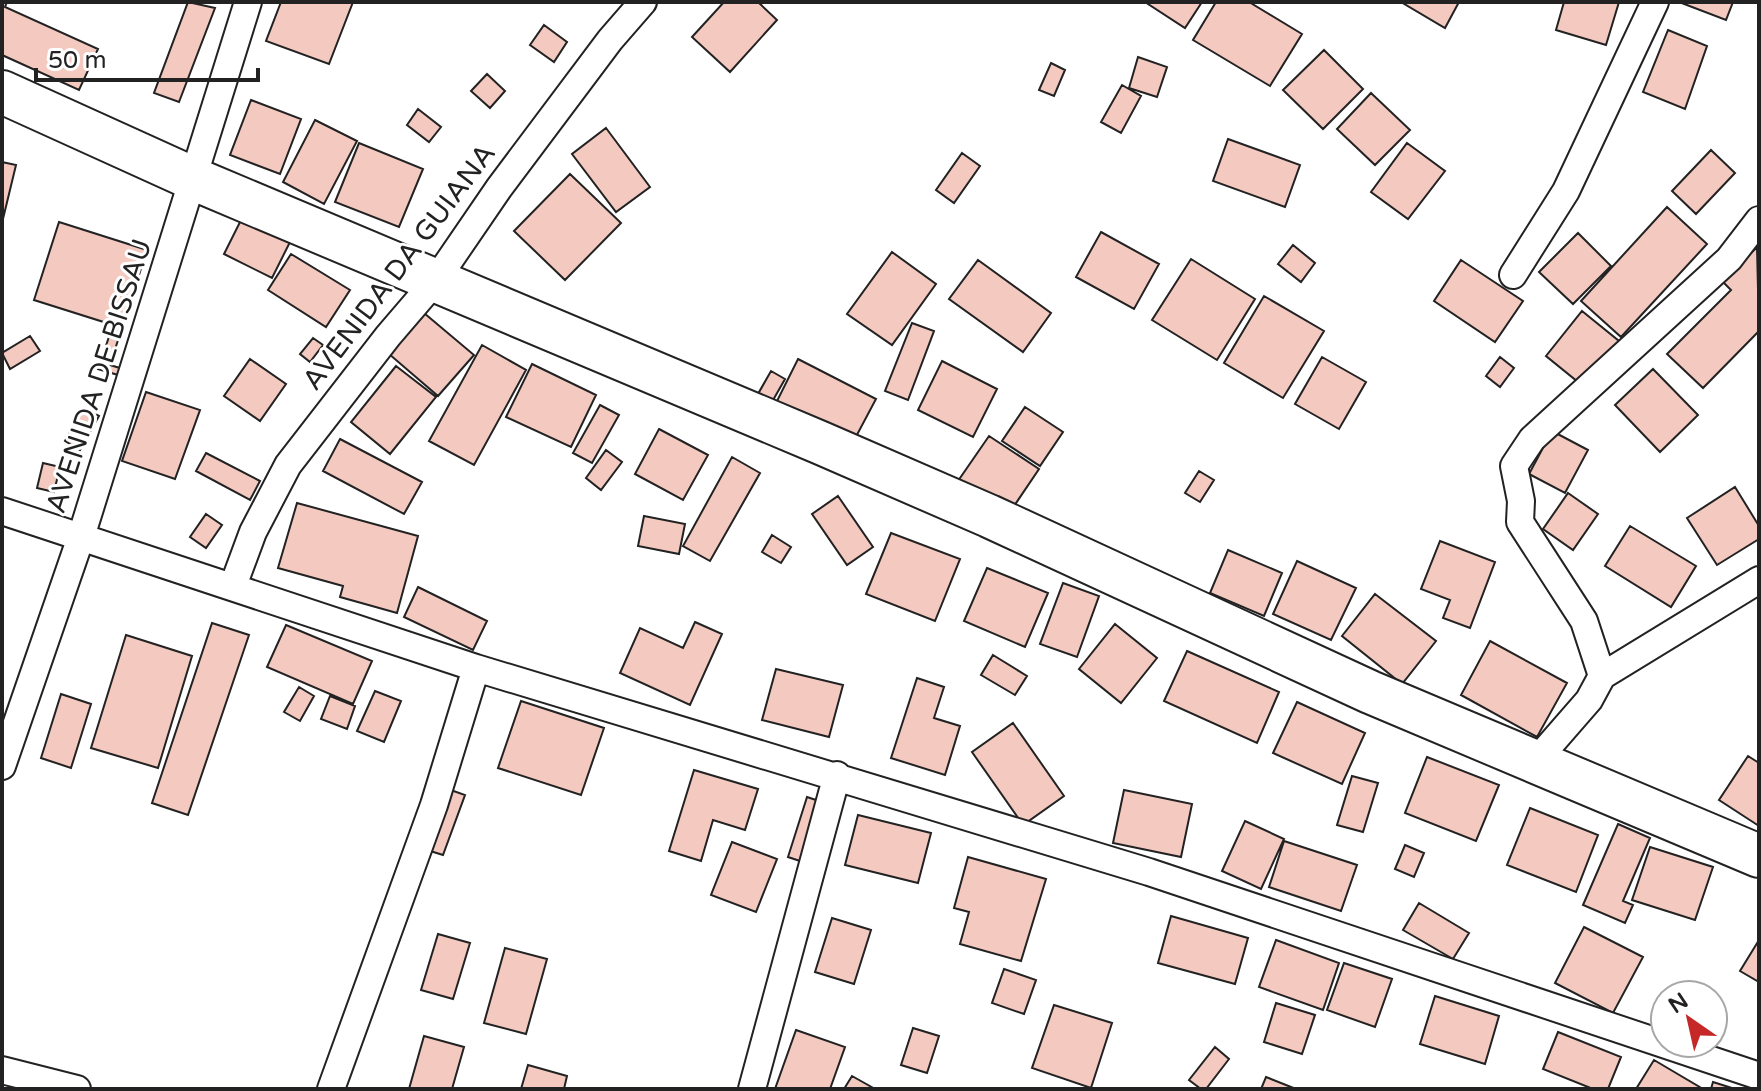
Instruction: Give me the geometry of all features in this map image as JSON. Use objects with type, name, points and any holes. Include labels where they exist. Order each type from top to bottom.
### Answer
[{"type":"main road","points":[[2,92],[194,179],[989,516],[1370,692],[1759,856]]},
{"type":"street","name":"AVENIDA DE BISSAU","points":[[2,766],[81,537],[248,2]]},
{"type":"street","name":"AVENIDA DA GUIANA","points":[[233,586],[253,532],[288,465],[388,336],[436,280],[536,139],[643,2]]},
{"type":"street","points":[[1513,275],[1566,191],[1655,2]]},
{"type":"street","points":[[1602,676],[1584,621],[1520,522],[1521,501],[1514,466],[1532,439],[1729,259],[1759,220]]},
{"type":"street","points":[[2,511],[476,668],[1149,872],[1759,1076]]},
{"type":"street","points":[[1535,762],[1589,700],[1602,676],[1759,580]]},
{"type":"street","points":[[331,1089],[434,805],[476,668]]},
{"type":"street","points":[[752,1089],[837,775]]},
{"type":"street","points":[[2,1070],[77,1089]]},
{"type":"building","points":[[2,2],[7,2],[5,7],[98,49],[79,90],[2,55]]},
{"type":"building","points":[[188,2],[215,8],[179,102],[154,93]]},
{"type":"building","points":[[281,2],[353,2],[329,64],[266,41]]},
{"type":"building","points":[[724,2],[758,2],[777,20],[730,72],[692,37]]},
{"type":"building","points":[[1145,2],[1202,2],[1185,28]]},
{"type":"building","points":[[1216,2],[1249,2],[1302,34],[1270,86],[1193,40]]},
{"type":"building","points":[[1401,2],[1459,2],[1445,28]]},
{"type":"building","points":[[1564,2],[1619,2],[1606,45],[1556,30]]},
{"type":"building","points":[[1679,2],[1733,2],[1726,20]]},
{"type":"building","points":[[544,25],[567,42],[554,62],[530,45]]},
{"type":"building","points":[[1668,30],[1707,46],[1685,109],[1643,92]]},
{"type":"building","points":[[1324,50],[1363,89],[1323,129],[1283,90]]},
{"type":"building","points":[[1138,57],[1167,67],[1157,97],[1129,88]]},
{"type":"building","points":[[1051,63],[1065,70],[1054,96],[1039,90]]},
{"type":"building","points":[[487,74],[505,91],[490,108],[471,91]]},
{"type":"building","points":[[1122,85],[1141,96],[1121,133],[1101,122]]},
{"type":"building","points":[[1371,93],[1410,130],[1375,165],[1337,129]]},
{"type":"building","points":[[251,100],[301,119],[280,174],[230,155]]},
{"type":"building","points":[[418,109],[441,127],[429,142],[407,125]]},
{"type":"building","points":[[315,120],[357,141],[324,204],[283,182]]},
{"type":"building","points":[[606,128],[650,187],[616,212],[572,154]]},
{"type":"building","points":[[1228,139],[1300,165],[1285,207],[1213,181]]},
{"type":"building","points":[[359,143],[423,169],[399,227],[335,202]]},
{"type":"building","points":[[1407,143],[1445,171],[1408,219],[1371,192]]},
{"type":"building","points":[[1711,150],[1735,173],[1696,214],[1672,191]]},
{"type":"building","points":[[962,153],[980,166],[954,203],[936,190]]},
{"type":"building","points":[[2,162],[16,165],[2,223]]},
{"type":"building","points":[[570,174],[621,223],[565,280],[514,231]]},
{"type":"building","points":[[1667,207],[1707,244],[1621,337],[1581,301]]},
{"type":"building","points":[[242,218],[290,242],[272,278],[224,254]]},
{"type":"building","points":[[59,222],[147,250],[110,365],[130,371],[128,378],[98,369],[113,325],[34,300]]},
{"type":"building","points":[[1101,232],[1159,264],[1134,309],[1076,277]]},
{"type":"building","points":[[1578,233],[1611,266],[1573,304],[1539,272]]},
{"type":"building","points":[[1293,245],[1315,263],[1301,282],[1278,264]]},
{"type":"building","points":[[1757,247],[1759,331],[1703,388],[1667,354],[1731,290],[1723,282]]},
{"type":"building","points":[[892,252],[936,284],[892,345],[847,314]]},
{"type":"building","points":[[291,254],[350,290],[326,327],[268,290]]},
{"type":"building","points":[[1191,259],[1255,299],[1217,360],[1152,320]]},
{"type":"building","points":[[978,260],[1051,313],[1023,352],[949,299]]},
{"type":"building","points":[[1461,260],[1523,301],[1495,342],[1434,301]]},
{"type":"building","points":[[1264,296],[1324,331],[1283,398],[1224,363]]},
{"type":"building","points":[[1582,311],[1619,341],[1583,386],[1546,356]]},
{"type":"building","points":[[424,313],[474,355],[438,396],[389,354]]},
{"type":"building","points":[[912,323],[934,331],[908,400],[885,391]]},
{"type":"building","points":[[30,336],[40,351],[10,369],[2,353]]},
{"type":"building","points":[[313,338],[323,345],[310,362],[300,354]]},
{"type":"building","points":[[482,345],[526,370],[474,465],[429,441]]},
{"type":"building","points":[[1322,357],[1366,382],[1339,429],[1295,404]]},
{"type":"building","points":[[1500,357],[1514,368],[1500,387],[1486,376]]},
{"type":"building","points":[[250,359],[286,384],[260,421],[224,396]]},
{"type":"building","points":[[798,359],[876,399],[850,448],[773,409]]},
{"type":"building","points":[[942,361],[997,389],[973,437],[918,410]]},
{"type":"building","points":[[532,364],[596,395],[571,447],[506,417]]},
{"type":"building","points":[[396,366],[436,397],[390,454],[351,422]]},
{"type":"building","points":[[1653,369],[1698,415],[1660,452],[1615,405]]},
{"type":"building","points":[[771,371],[785,379],[768,409],[754,401]]},
{"type":"building","points":[[146,392],[200,410],[175,479],[122,461]]},
{"type":"building","points":[[600,405],[619,415],[592,463],[573,453]]},
{"type":"building","points":[[1025,407],[1063,432],[1040,466],[1002,441]]},
{"type":"building","points":[[84,408],[99,416],[80,450],[65,441]]},
{"type":"building","points":[[659,429],[708,455],[683,500],[635,474]]},
{"type":"building","points":[[1552,431],[1588,450],[1565,493],[1529,474]]},
{"type":"building","points":[[989,436],[1039,469],[1008,515],[958,481]]},
{"type":"building","points":[[340,439],[422,482],[404,514],[323,471]]},
{"type":"building","points":[[606,450],[622,462],[601,490],[586,478]]},
{"type":"building","points":[[206,453],[260,481],[250,500],[196,471]]},
{"type":"building","points":[[732,457],[760,473],[710,561],[683,546]]},
{"type":"building","points":[[43,463],[60,467],[54,492],[37,488]]},
{"type":"building","points":[[1199,471],[1214,480],[1200,502],[1185,493]]},
{"type":"building","points":[[1735,487],[1759,526],[1759,539],[1717,565],[1687,518]]},
{"type":"building","points":[[1568,493],[1598,514],[1573,550],[1543,529]]},
{"type":"building","points":[[838,496],[873,547],[847,565],[812,514]]},
{"type":"building","points":[[297,503],[418,536],[397,613],[340,597],[343,586],[278,568]]},
{"type":"building","points":[[206,514],[222,525],[206,548],[190,537]]},
{"type":"building","points":[[644,516],[685,524],[679,554],[638,546]]},
{"type":"building","points":[[1630,526],[1696,566],[1671,607],[1605,566]]},
{"type":"building","points":[[891,533],[960,559],[935,621],[866,594]]},
{"type":"building","points":[[772,535],[791,547],[781,563],[762,552]]},
{"type":"building","points":[[1440,541],[1495,562],[1470,628],[1443,618],[1450,600],[1421,589]]},
{"type":"building","points":[[1228,550],[1282,573],[1264,616],[1210,593]]},
{"type":"building","points":[[1297,561],[1356,588],[1331,640],[1273,614]]},
{"type":"building","points":[[987,568],[1048,593],[1025,647],[964,621]]},
{"type":"building","points":[[1063,583],[1099,596],[1077,657],[1040,644]]},
{"type":"building","points":[[418,587],[487,621],[473,650],[404,617]]},
{"type":"building","points":[[1375,594],[1436,641],[1402,684],[1342,636]]},
{"type":"building","points":[[695,622],[722,634],[690,705],[620,673],[640,628],[683,648]]},
{"type":"building","points":[[212,623],[249,635],[188,815],[152,803]]},
{"type":"building","points":[[1115,624],[1157,658],[1121,703],[1079,669]]},
{"type":"building","points":[[286,625],[372,661],[353,704],[267,667]]},
{"type":"building","points":[[126,635],[192,656],[158,768],[91,748]]},
{"type":"building","points":[[1490,641],[1567,683],[1537,737],[1461,695]]},
{"type":"building","points":[[1187,651],[1279,692],[1257,743],[1164,701]]},
{"type":"building","points":[[993,655],[1027,676],[1015,695],[981,675]]},
{"type":"building","points":[[776,669],[843,685],[829,737],[762,720]]},
{"type":"building","points":[[917,678],[944,687],[934,718],[960,726],[945,775],[891,758]]},
{"type":"building","points":[[299,687],[314,696],[300,721],[284,712]]},
{"type":"building","points":[[375,691],[401,701],[384,742],[357,731]]},
{"type":"building","points":[[61,694],[91,704],[71,768],[41,758]]},
{"type":"building","points":[[330,696],[355,706],[347,729],[321,719]]},
{"type":"building","points":[[521,701],[604,728],[581,795],[498,768]]},
{"type":"building","points":[[1297,702],[1365,733],[1342,784],[1273,753]]},
{"type":"building","points":[[1013,723],[1064,796],[1023,825],[972,752]]},
{"type":"building","points":[[1748,756],[1759,763],[1759,826],[1719,800]]},
{"type":"building","points":[[1427,757],[1499,785],[1476,841],[1405,813]]},
{"type":"building","points":[[694,770],[758,789],[745,830],[713,820],[701,861],[669,851]]},
{"type":"building","points":[[1352,776],[1378,783],[1363,832],[1337,825]]},
{"type":"building","points":[[448,789],[465,795],[443,855],[427,850]]},
{"type":"building","points":[[1124,790],[1192,804],[1181,857],[1113,843]]},
{"type":"building","points":[[807,797],[825,803],[806,863],[788,857]]},
{"type":"building","points":[[1530,808],[1598,835],[1576,892],[1507,865]]},
{"type":"building","points":[[858,815],[931,833],[918,883],[845,865]]},
{"type":"building","points":[[1245,821],[1284,839],[1261,889],[1222,871]]},
{"type":"building","points":[[1618,824],[1650,838],[1623,901],[1633,905],[1625,923],[1583,905]]},
{"type":"building","points":[[1284,841],[1357,865],[1341,911],[1269,887]]},
{"type":"building","points":[[732,842],[777,859],[756,912],[711,895]]},
{"type":"building","points":[[1405,845],[1424,853],[1414,877],[1395,869]]},
{"type":"building","points":[[1650,847],[1713,867],[1695,920],[1632,900]]},
{"type":"building","points":[[968,857],[1046,879],[1021,961],[960,944],[969,912],[954,908]]},
{"type":"building","points":[[1419,903],[1469,933],[1453,959],[1403,930]]},
{"type":"building","points":[[1171,916],[1248,938],[1235,984],[1158,963]]},
{"type":"building","points":[[832,918],[871,930],[854,984],[815,972]]},
{"type":"building","points":[[1584,927],[1643,957],[1613,1013],[1555,983]]},
{"type":"building","points":[[438,934],[470,943],[453,999],[421,990]]},
{"type":"building","points":[[1276,940],[1339,963],[1323,1010],[1259,987]]},
{"type":"building","points":[[1759,940],[1759,982],[1740,971]]},
{"type":"building","points":[[505,948],[547,959],[526,1034],[484,1023]]},
{"type":"building","points":[[1344,963],[1392,979],[1375,1027],[1327,1010]]},
{"type":"building","points":[[1004,969],[1036,980],[1024,1014],[992,1003]]},
{"type":"building","points":[[1435,996],[1499,1016],[1485,1064],[1420,1044]]},
{"type":"building","points":[[1276,1003],[1315,1015],[1302,1054],[1264,1042]]},
{"type":"building","points":[[1054,1005],[1112,1023],[1091,1088],[1032,1068]]},
{"type":"building","points":[[913,1028],[939,1036],[927,1073],[901,1065]]},
{"type":"building","points":[[796,1030],[845,1047],[830,1089],[775,1089]]},
{"type":"building","points":[[1558,1032],[1621,1057],[1608,1089],[1593,1089],[1543,1069]]},
{"type":"building","points":[[424,1036],[464,1047],[452,1089],[409,1089]]},
{"type":"building","points":[[1215,1047],[1229,1059],[1206,1089],[1201,1089],[1189,1080]]},
{"type":"building","points":[[1654,1060],[1703,1089],[1636,1089]]},
{"type":"building","points":[[528,1065],[567,1076],[564,1089],[521,1089]]},
{"type":"building","points":[[852,1076],[875,1089],[844,1089]]},
{"type":"building","points":[[1266,1077],[1296,1089],[1261,1089]]},
{"type":"building","points":[[1713,1082],[1735,1089],[1711,1089]]}]
